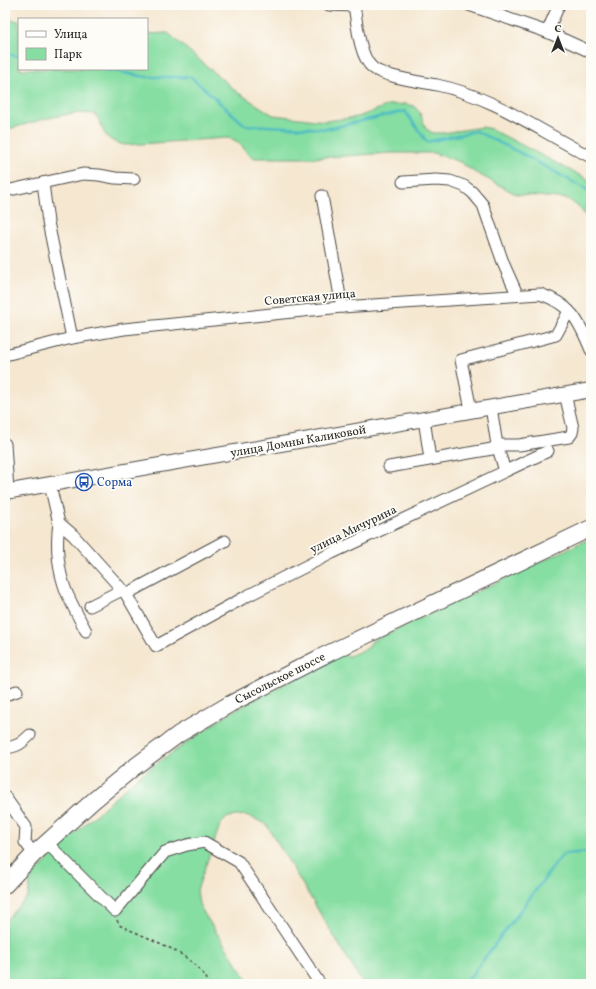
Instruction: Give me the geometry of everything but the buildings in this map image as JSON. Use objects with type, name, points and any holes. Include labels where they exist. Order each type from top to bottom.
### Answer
[{"type":"highway","name":"Сысольское шоссе","points":[[5,884],[34,854],[93,801],[133,768],[179,734],[230,704],[330,653],[591,528]]},
{"type":"main road","name":"улица Домны Каликовой","points":[[7,492],[591,390]]},
{"type":"street","points":[[329,5],[354,6],[362,50],[372,68],[382,74],[446,87],[482,98],[518,116],[591,157]]},
{"type":"street","points":[[470,5],[547,32],[591,52]]},
{"type":"street","points":[[547,32],[559,5]]},
{"type":"street","points":[[10,190],[83,174],[134,179]]},
{"type":"street","points":[[403,182],[436,180],[450,181],[464,186],[472,192],[482,205],[504,265],[517,294]]},
{"type":"street","points":[[43,183],[48,222],[72,338]]},
{"type":"street","points":[[322,196],[342,307]]},
{"type":"street","name":"Советская улица","points":[[5,355],[72,338],[124,329],[342,307],[517,294],[540,294],[561,303],[574,316],[591,350]]},
{"type":"street","points":[[471,410],[461,360],[556,335],[569,311]]},
{"type":"street","points":[[389,466],[492,449],[497,445],[519,445],[569,437],[573,428],[566,394]]},
{"type":"street","points":[[491,407],[497,445],[506,471]]},
{"type":"street","points":[[424,419],[430,460]]},
{"type":"street","points":[[5,444],[7,492]]},
{"type":"street","name":"улица Мичурина","points":[[124,592],[156,646],[247,596],[326,556],[548,451]]},
{"type":"street","points":[[50,485],[59,523],[57,535],[58,559],[66,590],[86,631]]},
{"type":"street","points":[[59,523],[73,535],[124,592]]},
{"type":"street","points":[[90,606],[124,592],[225,541]]},
{"type":"street","points":[[5,695],[17,691]]},
{"type":"street","points":[[5,748],[22,744],[30,735]]},
{"type":"street","points":[[5,798],[26,827],[25,842],[34,854]]},
{"type":"street","points":[[47,843],[115,911],[165,852],[187,845],[204,842],[240,862],[320,984]]},
{"type":"path","points":[[115,911],[119,925],[188,958],[202,971],[210,984]]},
{"type":"green space","points":[[5,19],[18,21],[18,70],[148,70],[148,34],[168,33],[237,92],[273,115],[325,121],[358,117],[389,105],[406,104],[414,106],[420,113],[426,129],[433,133],[443,133],[482,127],[491,129],[591,181],[591,224],[580,208],[568,199],[516,194],[476,173],[460,162],[434,153],[391,153],[312,158],[254,158],[239,143],[232,139],[226,138],[125,145],[117,143],[107,137],[95,114],[84,113],[61,115],[5,130]]},
{"type":"green space","points":[[591,538],[591,984],[363,984],[266,824],[246,815],[228,817],[220,825],[197,890],[199,904],[205,915],[250,984],[5,984],[5,921],[28,896],[31,878],[63,844],[140,775],[230,713],[341,654],[349,656],[368,648],[372,641]]},
{"type":"waterway","points":[[5,54],[18,56]]},
{"type":"waterway","points":[[108,70],[146,77],[191,77],[245,125],[327,129],[405,111],[427,142],[476,131],[526,156],[591,192]]},
{"type":"waterway","points":[[465,984],[563,854],[591,852]]},
{"type":"place","name":"Сорма","points":[[84,482]]}]
